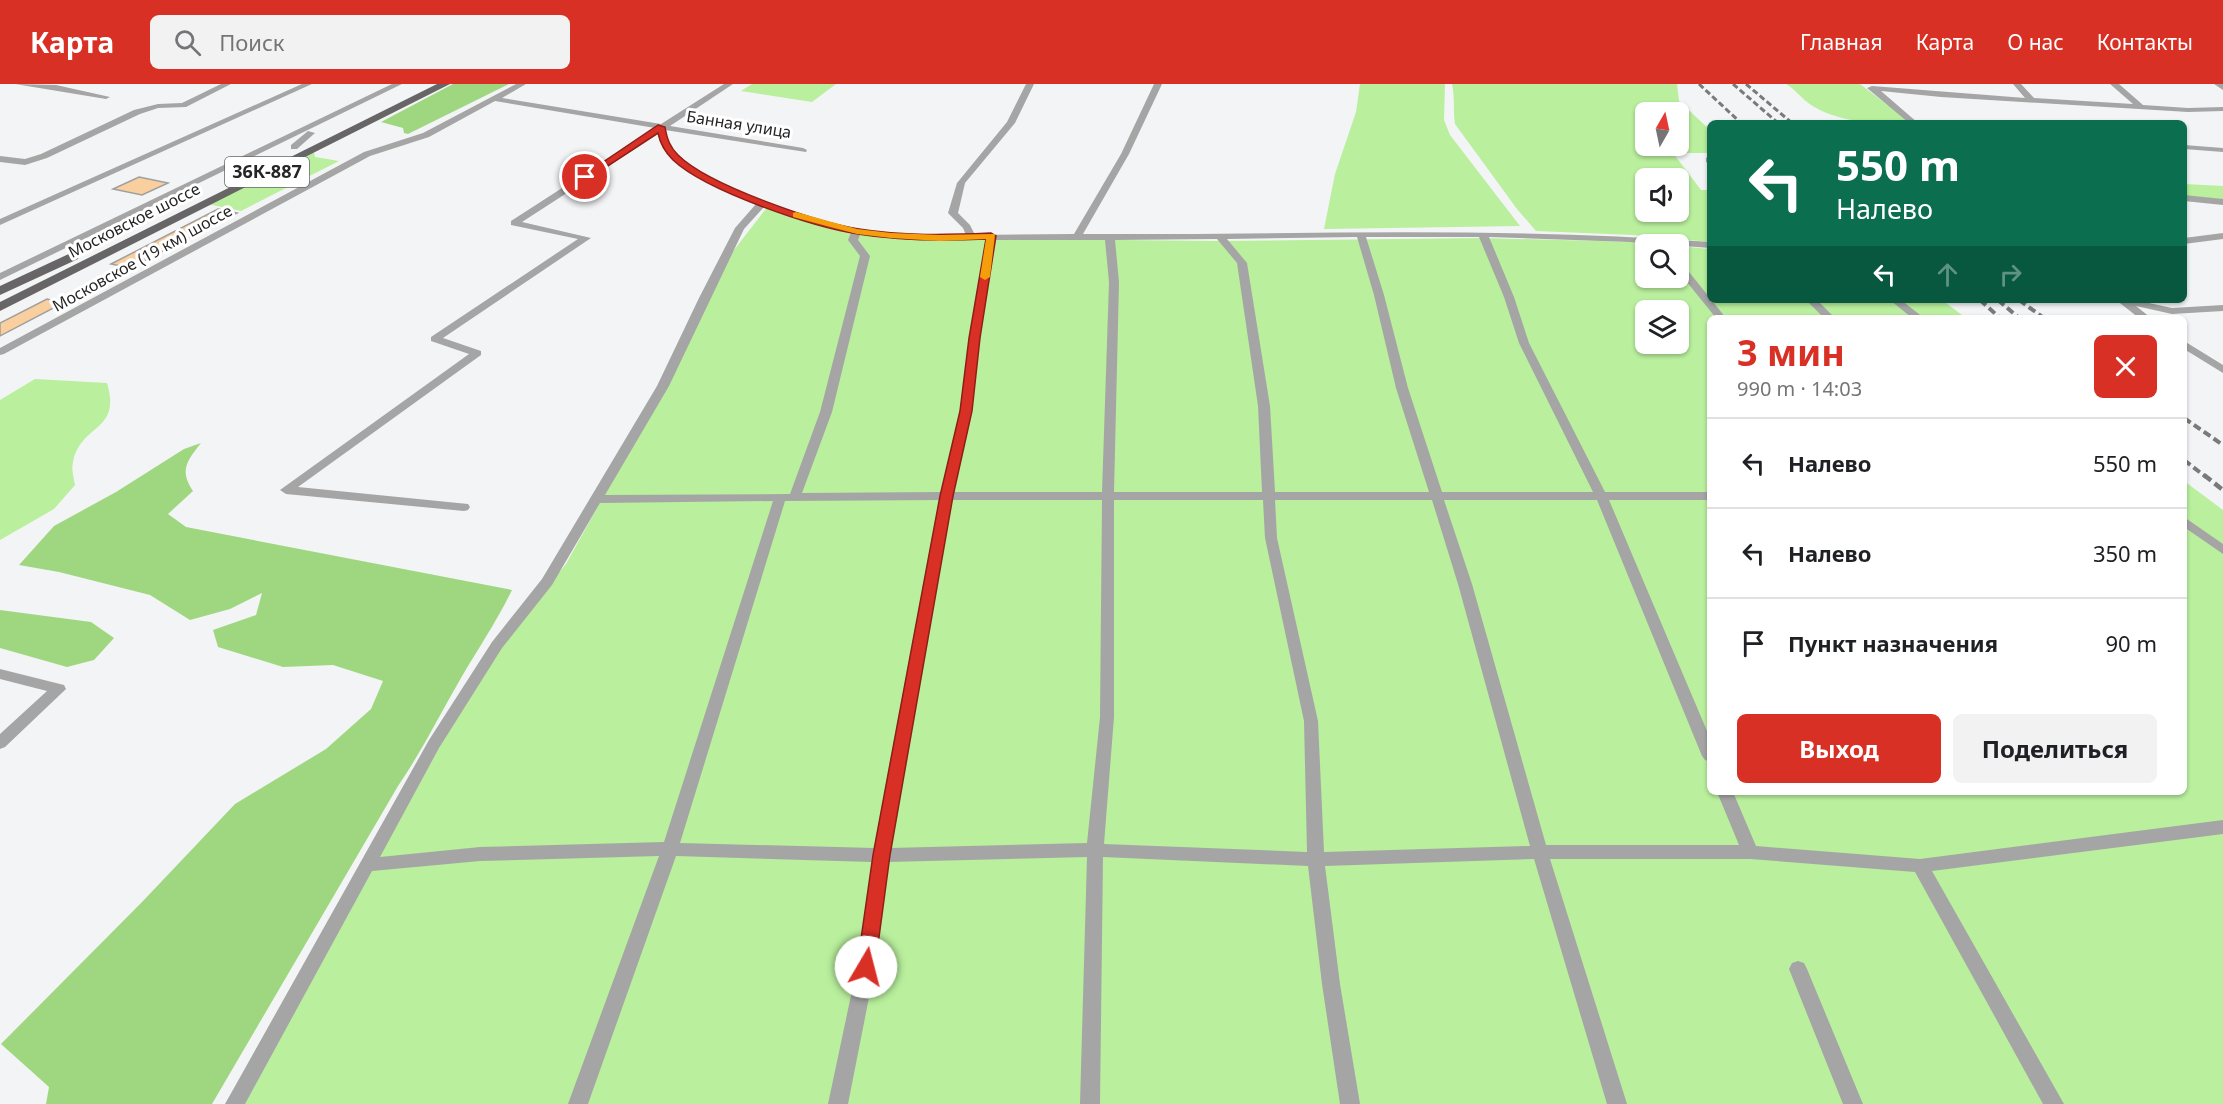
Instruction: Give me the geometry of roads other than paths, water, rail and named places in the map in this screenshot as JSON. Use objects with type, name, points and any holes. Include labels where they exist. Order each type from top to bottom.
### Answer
[{"type":"main road","name":"Московское шоссе","points":[[0,291],[422,84]]},
{"type":"main road","name":"Московское шоссе","points":[[0,307],[445,84]]},
{"type":"main road","points":[[102,242],[103,248],[120,245]]},
{"type":"main road","points":[[71,257],[90,255],[88,261]]},
{"type":"street","points":[[19,84],[56,87],[106,97]]},
{"type":"street","points":[[0,159],[25,162],[44,156],[137,112],[158,106],[183,105],[227,84]]},
{"type":"street","points":[[0,222],[308,84]]},
{"type":"street","points":[[391,84],[397,84]]},
{"type":"street","points":[[0,277],[397,84]]},
{"type":"street","name":"Московское (19 км) шоссе","points":[[0,352],[367,154],[426,135],[522,84]]},
{"type":"street","points":[[464,507],[286,490],[477,353],[435,339],[586,238],[514,223],[729,84]]},
{"type":"street","points":[[971,236],[967,227],[953,213],[961,183],[1011,123],[1030,84]]},
{"type":"street","points":[[1077,237],[1125,154],[1158,84]]},
{"type":"street","points":[[1932,84],[1941,95]]},
{"type":"street","points":[[2017,84],[2031,100]]},
{"type":"street","points":[[2114,84],[2141,107]]},
{"type":"street","points":[[2218,84],[2223,88]]},
{"type":"street","points":[[1868,86],[1941,95],[2188,110],[2223,109]]},
{"type":"street","points":[[1868,86],[1910,120]]},
{"type":"street","name":"Банная улица","points":[[494,99],[803,150]]},
{"type":"street","points":[[294,147],[324,121]]},
{"type":"street","points":[[661,127],[664,143],[676,158],[704,177],[762,203],[811,220],[857,231],[940,238],[971,236],[1110,238],[1483,235],[1635,241]]},
{"type":"street","points":[[2187,147],[2223,150]]},
{"type":"street","points":[[2187,198],[2223,202]]},
{"type":"street","points":[[235,1104],[447,724],[497,645],[547,582],[663,386],[740,228],[762,203]]},
{"type":"street","points":[[578,1104],[670,849],[788,497],[826,412],[865,256],[853,240],[857,231]]},
{"type":"street","points":[[1483,235],[1509,297],[1524,343],[1602,498],[1707,749]]},
{"type":"street","points":[[838,1104],[866,967],[881,855],[946,496],[966,411],[974,338],[991,236]]},
{"type":"street","points":[[1361,236],[1379,295],[1402,388],[1465,584],[1540,852],[1617,1104]]},
{"type":"street","points":[[2187,241],[2223,236]]},
{"type":"street","points":[[1220,237],[1242,263],[1264,406],[1271,538],[1311,721],[1316,859],[1331,984],[1350,1104]]},
{"type":"street","points":[[1090,1104],[1095,850],[1107,717],[1107,496],[1114,282],[1110,238]]},
{"type":"street","points":[[1689,244],[1707,246]]},
{"type":"street","points":[[1689,278],[1707,300]]},
{"type":"street","points":[[1709,303],[1719,315]]},
{"type":"street","points":[[1814,303],[1827,315]]},
{"type":"street","points":[[1899,303],[1915,315]]},
{"type":"street","points":[[2125,303],[2142,315]]},
{"type":"street","points":[[2136,303],[2172,310],[2223,308]]},
{"type":"street","points":[[2187,347],[2223,370]]},
{"type":"street","points":[[597,499],[946,496],[1602,498],[1707,496]]},
{"type":"street","points":[[2187,523],[2223,550]]},
{"type":"street","points":[[0,674],[59,689],[0,743]]},
{"type":"street","points":[[1726,795],[1750,852]]},
{"type":"street","points":[[367,865],[480,854],[670,849],[881,855],[1095,850],[1316,859],[1540,852],[1750,852],[1920,866],[2223,826]]},
{"type":"street","points":[[1920,866],[2054,1104]]},
{"type":"street","points":[[1798,969],[1853,1104]]},
{"type":"railway","points":[[1699,84],[1738,120]]},
{"type":"railway","points":[[1733,84],[1775,120]]},
{"type":"railway","points":[[1746,84],[1788,120]]},
{"type":"railway","points":[[1983,303],[1997,315]]},
{"type":"railway","points":[[2002,303],[2016,315]]},
{"type":"railway","points":[[2023,303],[2040,315]]},
{"type":"railway","points":[[2187,420],[2223,445]]},
{"type":"railway","points":[[2187,462],[2206,477]]},
{"type":"railway","points":[[2204,475],[2223,490]]}]
